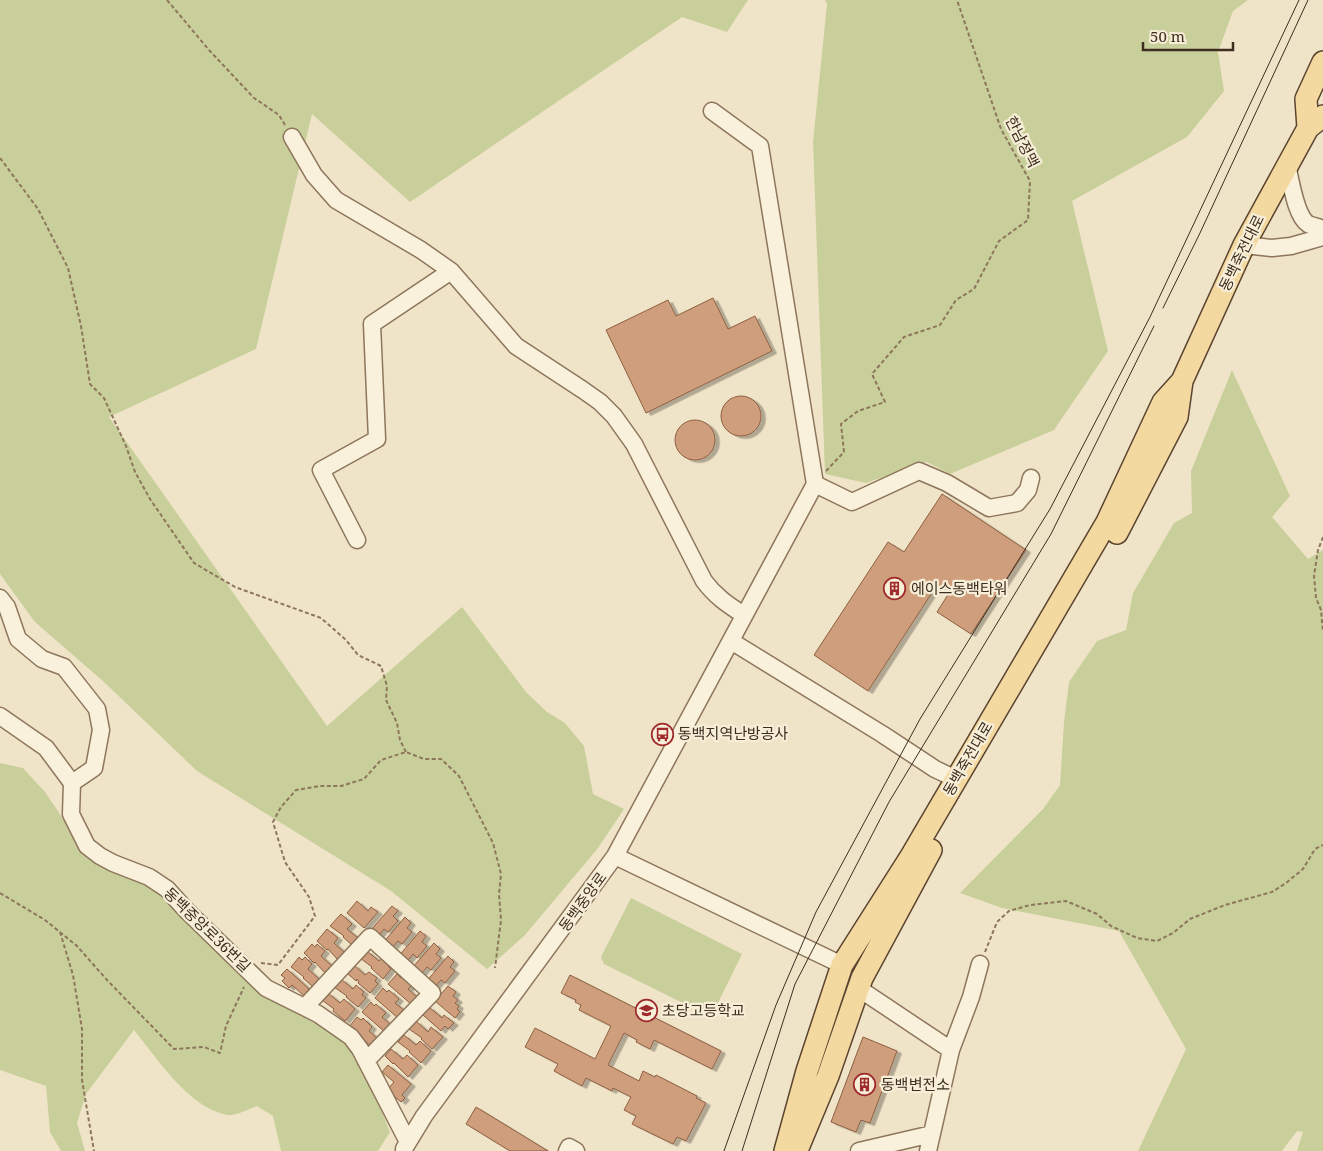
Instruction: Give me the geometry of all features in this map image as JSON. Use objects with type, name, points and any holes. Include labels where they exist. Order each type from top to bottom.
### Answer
[{"type":"main road","name":"동백죽전대로","points":[[785,1151],[807,1070],[842,965],[910,858],[1107,522],[1163,402],[1182,380],[1244,245],[1287,165],[1315,122],[1306,99],[1323,62]]},
{"type":"main road","name":"동백죽전대로","points":[[797,1151],[828,1076],[862,978],[922,864],[1118,529],[1177,417],[1182,380]]},
{"type":"main road","points":[[772,1151],[777,1135],[807,1070]]},
{"type":"main road","points":[[810,1151],[828,1076]]},
{"type":"street","points":[[616,856],[815,484],[760,146],[712,110]]},
{"type":"street","points":[[292,137],[314,176],[336,200],[422,250],[451,272],[516,346],[600,402],[614,416],[634,444],[704,580],[722,602],[744,616]]},
{"type":"street","points":[[1287,165],[1296,204],[1302,217],[1308,224],[1323,229]]},
{"type":"street","points":[[1244,245],[1272,248],[1291,246],[1323,237]]},
{"type":"street","points":[[357,540],[321,470],[377,438],[372,324],[451,272]]},
{"type":"street","points":[[815,484],[852,502],[919,471],[948,482],[989,508],[1017,504],[1028,490],[1031,478]]},
{"type":"street","points":[[0,598],[7,607],[18,639],[42,659],[64,667],[97,709],[101,730],[94,768],[72,783],[46,748],[0,716]]},
{"type":"street","points":[[731,641],[935,769],[956,779]]},
{"type":"street","name":"동백중앙로36번길","points":[[72,783],[71,814],[87,846],[112,863],[149,877],[167,889],[186,911],[266,988],[318,1014],[351,1037],[366,1061],[405,1147]]},
{"type":"street","name":"동백중앙로","points":[[405,1147],[448,1084],[616,856],[842,965]]},
{"type":"street","points":[[305,1007],[370,937],[432,993],[366,1061]]},
{"type":"street","points":[[928,1151],[950,1050],[971,997],[980,964]]},
{"type":"street","points":[[858,988],[950,1050]]},
{"type":"street","points":[[859,1151],[932,1134]]},
{"type":"street","points":[[567,1151],[569,1147],[576,1151]]},
{"type":"path","points":[[167,0],[209,50],[254,98],[279,115],[292,137]]},
{"type":"path","name":"한남정맥","points":[[815,484],[844,452],[841,424],[858,411],[885,402],[872,374],[904,337],[940,325],[956,300],[974,289],[999,241],[1028,220],[1030,181],[1001,129],[957,0]]},
{"type":"path","points":[[0,158],[38,209],[68,268],[81,326],[90,384],[104,398],[126,446],[135,472],[171,531],[194,563],[235,587],[321,618],[346,640],[358,655],[381,666],[387,686],[386,700],[397,722],[400,740],[406,752]]},
{"type":"path","points":[[1323,537],[1318,550],[1314,576],[1316,598],[1323,632]]},
{"type":"path","points":[[0,894],[45,920],[77,946],[174,1049],[204,1047],[220,1053],[226,1026],[245,985],[248,971],[258,962],[278,965],[315,916],[309,896],[285,862],[273,822],[281,807],[296,790],[320,786],[340,786],[364,779],[381,760],[406,752],[424,759],[442,759],[459,776],[493,843],[501,874],[499,894],[501,920],[495,968]]},
{"type":"path","points":[[980,964],[997,922],[1009,911],[1030,905],[1066,901],[1097,914],[1111,926],[1137,938],[1156,941],[1173,933],[1190,920],[1226,905],[1272,892],[1303,869],[1316,850],[1323,845]]},
{"type":"path","points":[[60,932],[74,975],[82,1029],[82,1080],[94,1151]]},
{"type":"green space","points":[[0,0],[748,0],[727,32],[682,17],[410,202],[312,114],[256,349],[109,417],[327,726],[462,607],[526,692],[547,712],[565,723],[584,746],[593,794],[624,809],[598,848],[525,935],[487,969],[391,891],[197,771],[104,682],[35,622],[0,574]]},
{"type":"green space","points":[[825,0],[1248,0],[1233,11],[1218,52],[1224,91],[1187,137],[1072,201],[1108,351],[1054,430],[950,474],[927,462],[866,483],[825,474],[813,142],[827,4]]},
{"type":"green space","points":[[1232,370],[1290,496],[1272,517],[1308,559],[1323,550],[1323,1151],[1297,1151],[1303,1132],[1297,1131],[1282,1151],[1138,1151],[1186,1049],[1119,931],[1002,908],[960,893],[1043,809],[1060,785],[1069,682],[1097,641],[1126,630],[1133,593],[1174,523],[1192,513],[1191,471]]},
{"type":"green space","points":[[0,763],[23,768],[45,792],[84,850],[167,896],[269,999],[331,1032],[356,1051],[390,1132],[378,1151],[281,1151],[273,1116],[257,1106],[227,1115],[199,1102],[164,1068],[134,1030],[86,1094],[77,1123],[85,1151],[61,1151],[50,1132],[46,1086],[0,1070]]},
{"type":"green space","points":[[631,898],[742,954],[712,1015],[709,1016],[604,964],[601,957]]},
{"type":"building","points":[[713,298],[728,329],[755,316],[772,351],[646,413],[606,330],[668,300],[676,316]]},
{"type":"building","points":[[745,396],[752,399],[758,405],[761,416],[760,424],[752,433],[745,436],[737,436],[730,433],[722,424],[721,412],[724,405],[733,397]]},
{"type":"building","points":[[699,420],[706,423],[712,429],[715,440],[714,448],[706,457],[699,460],[691,460],[684,457],[676,448],[675,436],[678,429],[687,421]]},
{"type":"building","name":"에이스동백타워","points":[[942,494],[1026,550],[971,634],[937,612],[949,593],[937,585],[868,691],[814,655],[888,542],[904,552]]},
{"type":"building","points":[[357,901],[368,911],[371,907],[378,912],[364,928],[347,913]]},
{"type":"building","points":[[392,906],[398,911],[393,916],[398,921],[388,932],[384,929],[377,938],[369,932]]},
{"type":"building","points":[[341,914],[352,924],[347,929],[358,938],[352,945],[344,936],[330,926]]},
{"type":"building","points":[[405,917],[411,923],[407,928],[412,932],[402,944],[398,941],[390,950],[382,944]]},
{"type":"building","points":[[327,929],[338,938],[334,943],[345,953],[338,960],[317,941]]},
{"type":"building","points":[[420,931],[426,936],[422,942],[427,946],[417,958],[413,954],[405,964],[398,957]]},
{"type":"building","points":[[434,943],[440,949],[436,954],[441,958],[431,970],[427,967],[419,976],[411,969]]},
{"type":"building","points":[[312,944],[315,947],[317,944],[325,951],[321,956],[332,966],[325,973],[304,953]]},
{"type":"building","points":[[367,951],[379,961],[382,957],[390,964],[388,966],[391,969],[383,979],[360,958]]},
{"type":"building","points":[[448,956],[454,962],[450,967],[455,971],[445,983],[441,980],[433,989],[425,983]]},
{"type":"building","points":[[299,957],[302,960],[305,957],[312,964],[308,969],[319,979],[312,986],[291,967]]},
{"type":"building","points":[[354,965],[365,975],[369,972],[377,978],[375,981],[378,984],[370,993],[358,983],[357,979],[356,981],[347,973]]},
{"type":"building","points":[[287,969],[309,989],[304,996],[292,985],[289,988],[282,981],[285,978],[281,975]]},
{"type":"building","points":[[397,974],[412,985],[408,989],[418,998],[412,1005],[388,984]]},
{"type":"building","points":[[570,975],[721,1051],[712,1069],[654,1040],[650,1049],[624,1033],[608,1065],[639,1081],[643,1071],[655,1077],[656,1075],[697,1096],[696,1098],[706,1103],[686,1141],[677,1137],[673,1144],[632,1124],[636,1116],[624,1110],[631,1097],[613,1088],[612,1091],[586,1078],[582,1086],[554,1071],[558,1064],[525,1047],[535,1028],[595,1059],[611,1026],[579,1010],[581,1005],[575,1002],[576,1000],[561,993]]},
{"type":"building","points":[[341,979],[353,989],[356,985],[364,992],[362,995],[366,998],[358,1007],[334,987]]},
{"type":"building","points":[[448,986],[456,992],[453,996],[458,1000],[455,1003],[459,1006],[457,1009],[460,1012],[455,1018],[435,1001]]},
{"type":"building","points":[[383,988],[387,992],[389,990],[399,999],[395,1003],[405,1011],[399,1019],[375,998]]},
{"type":"building","points":[[328,993],[340,1003],[344,999],[355,1009],[345,1021],[322,1000]]},
{"type":"building","points":[[371,1002],[386,1013],[382,1017],[392,1026],[386,1033],[362,1012]]},
{"type":"building","points":[[429,1007],[442,1018],[444,1015],[454,1023],[448,1029],[445,1026],[441,1031],[423,1015]]},
{"type":"building","points":[[357,1017],[361,1020],[363,1018],[372,1027],[369,1031],[379,1040],[372,1047],[349,1027]]},
{"type":"building","points":[[416,1021],[428,1032],[431,1027],[443,1037],[432,1049],[422,1038],[409,1029]]},
{"type":"building","points":[[404,1035],[416,1045],[420,1041],[431,1051],[421,1063],[398,1042]]},
{"type":"building","name":"동백변전소","points":[[863,1037],[897,1051],[870,1123],[861,1120],[856,1132],[831,1122]]},
{"type":"building","points":[[391,1049],[403,1059],[407,1055],[418,1065],[408,1077],[385,1056]]},
{"type":"building","points":[[388,1065],[411,1084],[402,1095],[405,1098],[401,1102],[387,1090],[394,1082],[382,1072]]},
{"type":"building","points":[[476,1107],[548,1151],[510,1151],[466,1124]]},
{"type":"tram line","points":[[724,1151],[776,1005],[816,912],[920,719],[1050,509],[1150,317],[1299,0]]},
{"type":"tram line","points":[[1163,308],[1200,233],[1308,0]]},
{"type":"tram line","points":[[742,1151],[795,984],[889,802],[1051,534],[1154,326]]},
{"type":"place","name":"에이스동백타워","points":[[895,589]]},
{"type":"place","name":"동백지역난방공사","points":[[662,734]]},
{"type":"place","name":"초당고등학교","points":[[646,1011]]},
{"type":"place","name":"동백변전소","points":[[865,1085]]}]
